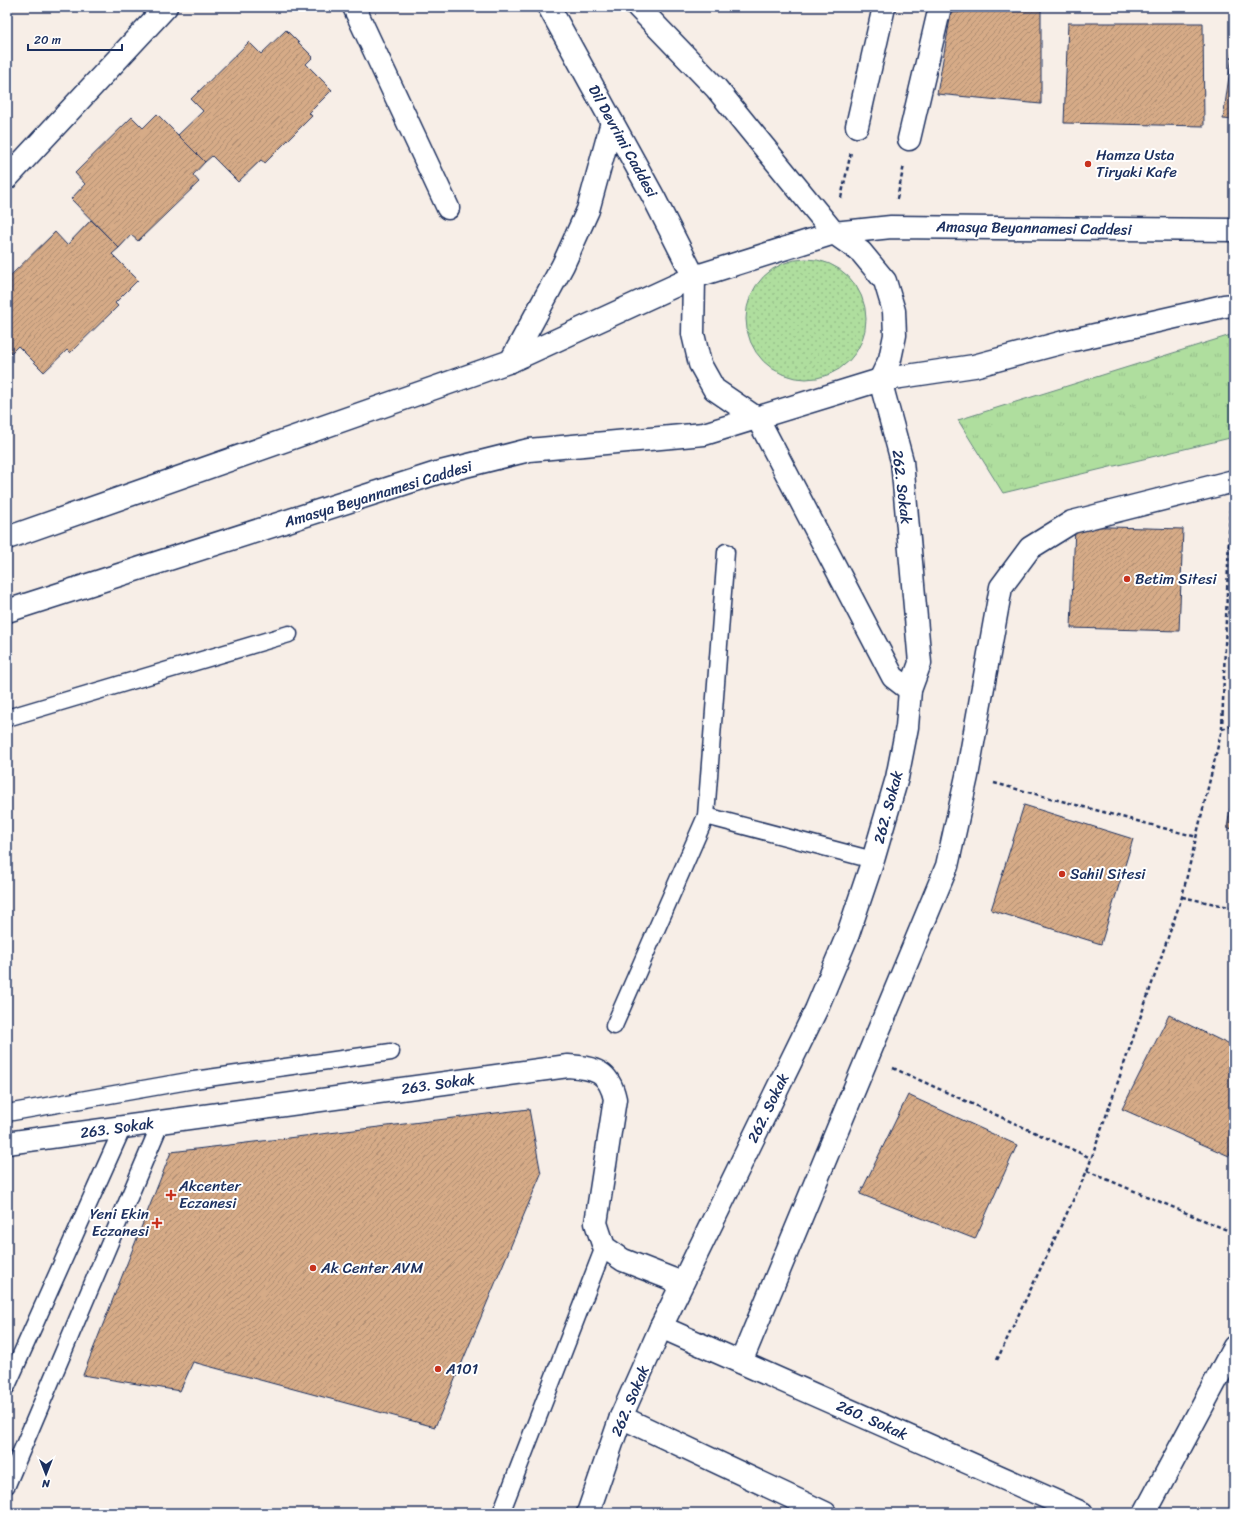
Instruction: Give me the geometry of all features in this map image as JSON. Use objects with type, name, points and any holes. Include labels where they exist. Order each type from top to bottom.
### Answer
[{"type":"street","points":[[7,178],[166,7]]},
{"type":"street","points":[[354,7],[448,208]]},
{"type":"street","name":"Dil Devrimi Caddesi","points":[[549,7],[654,198],[694,277]]},
{"type":"street","points":[[638,7],[716,88],[834,233],[861,252],[885,281],[894,311],[895,335],[890,359],[880,380]]},
{"type":"street","points":[[857,126],[884,7]]},
{"type":"street","points":[[910,139],[940,7]]},
{"type":"street","points":[[511,361],[563,265],[588,210],[612,122]]},
{"type":"street","name":"Amasya Beyannamesi Caddesi","points":[[694,277],[834,233],[891,227],[1234,230]]},
{"type":"street","points":[[7,538],[511,361],[694,277],[693,334],[700,364],[714,389],[758,419],[893,677],[910,690]]},
{"type":"street","points":[[880,380],[974,366],[1064,342],[1224,306],[1234,306]]},
{"type":"street","name":"Amasya Beyannamesi Caddesi","points":[[7,611],[437,473],[529,450],[704,434],[758,419],[880,380]]},
{"type":"street","name":"262. Sokak","points":[[588,1513],[621,1417],[661,1327],[816,1010],[848,934],[873,860],[897,778],[907,727],[910,690],[920,663],[902,461],[880,380]]},
{"type":"street","points":[[741,1362],[947,866],[968,776],[1001,587],[1030,548],[1072,522],[1233,481]]},
{"type":"street","name":"263. Sokak","points":[[7,1143],[568,1066],[587,1067],[602,1073],[612,1086],[615,1100],[596,1223],[604,1247]]},
{"type":"street","points":[[604,1247],[623,1260],[682,1284]]},
{"type":"street","name":"260. Sokak","points":[[661,1327],[1082,1513]]},
{"type":"street","points":[[1145,1513],[1234,1347]]},
{"type":"street","points":[[621,1417],[825,1513]]},
{"type":"lane","points":[[614,1026],[706,816],[726,552]]},
{"type":"lane","points":[[7,718],[289,634]]},
{"type":"lane","points":[[706,816],[873,860]]},
{"type":"lane","points":[[7,1113],[194,1080],[391,1052]]},
{"type":"lane","points":[[7,1485],[161,1122]]},
{"type":"lane","points":[[7,1386],[123,1127]]},
{"type":"lane","points":[[501,1513],[604,1247]]},
{"type":"path","points":[[834,233],[857,126]]},
{"type":"path","points":[[891,227],[910,139]]},
{"type":"path","points":[[997,1360],[1087,1171],[1182,897],[1222,729],[1233,481]]},
{"type":"path","points":[[1222,729],[1234,725]]},
{"type":"path","points":[[968,776],[1197,836]]},
{"type":"path","points":[[1182,897],[1234,908]]},
{"type":"path","points":[[868,1056],[1091,1158]]},
{"type":"path","points":[[1087,1171],[1234,1233]]},
{"type":"path","points":[[1229,1477],[1234,1470]]},
{"type":"green space","points":[[806,259],[829,264],[839,269],[848,277],[856,286],[861,296],[866,319],[861,342],[856,352],[848,361],[839,369],[829,374],[806,379],[783,374],[773,369],[764,361],[756,352],[751,342],[746,319],[751,296],[756,286],[764,277],[773,269],[783,264]]},
{"type":"green space","points":[[1234,334],[1234,437],[1003,493],[958,420]]},
{"type":"building","points":[[965,7],[1041,7],[1041,104],[937,94],[951,13],[962,12]]},
{"type":"building","points":[[1068,23],[1203,23],[1204,126],[1064,123]]},
{"type":"building","points":[[286,30],[313,57],[306,64],[332,90],[309,113],[312,116],[265,163],[261,160],[238,182],[212,156],[205,162],[178,135],[203,111],[191,99],[249,42],[261,54]]},
{"type":"building","points":[[1234,41],[1234,120],[1223,119]]},
{"type":"building","points":[[157,114],[205,162],[193,175],[199,182],[138,241],[131,235],[119,248],[71,199],[85,184],[75,173],[132,117],[143,128]]},
{"type":"building","points":[[91,220],[119,248],[112,254],[138,280],[115,303],[118,306],[70,353],[67,350],[44,372],[18,346],[11,353],[7,349],[7,303],[9,301],[7,299],[7,279],[55,232],[67,245]]},
{"type":"building","name":"Betim Sitesi","points":[[1075,526],[1183,529],[1179,631],[1071,628]]},
{"type":"building","points":[[1234,786],[1234,829],[1227,828]]},
{"type":"building","name":"Sahil Sitesi","points":[[1024,805],[1133,839],[1101,944],[991,910]]},
{"type":"building","points":[[1169,1015],[1234,1047],[1234,1147],[1229,1156],[1122,1109]]},
{"type":"building","points":[[908,1095],[1017,1145],[975,1239],[860,1194]]},
{"type":"building","name":"Ak Center AVM","points":[[529,1109],[541,1174],[435,1427],[193,1362],[180,1391],[83,1375],[171,1152]]},
{"type":"place","name":"Hamza Usta Tiryaki Kafe","points":[[1088,164]]},
{"type":"place","name":"Betim Sitesi","points":[[1127,579]]},
{"type":"place","name":"Sahil Sitesi","points":[[1062,874]]},
{"type":"place","name":"Akcenter Eczanesi","points":[[171,1195]]},
{"type":"place","name":"Yeni Ekin Eczanesi","points":[[157,1223]]},
{"type":"place","name":"Ak Center AVM","points":[[313,1268]]},
{"type":"place","name":"A101","points":[[438,1369]]}]
